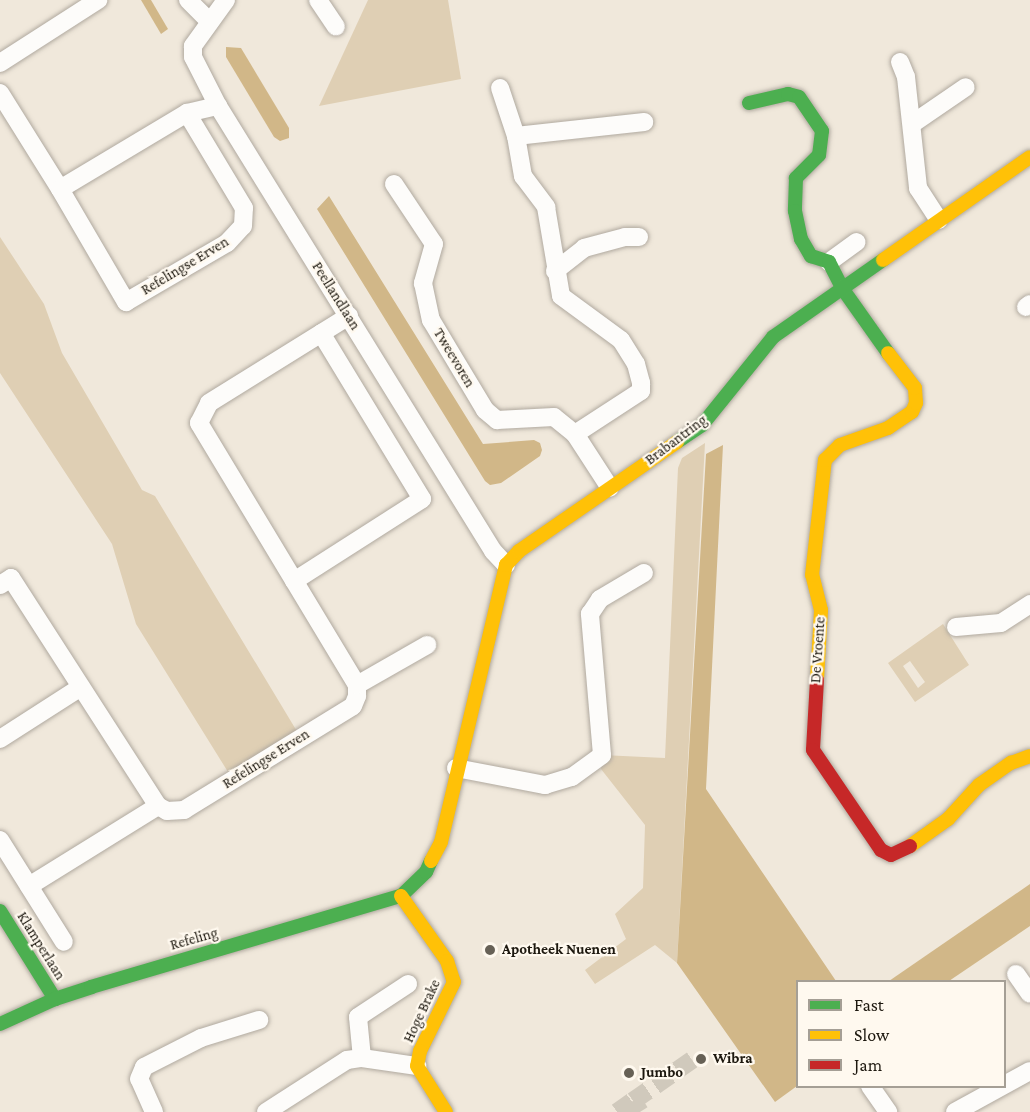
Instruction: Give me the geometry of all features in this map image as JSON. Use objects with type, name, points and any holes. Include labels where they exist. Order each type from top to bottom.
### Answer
[{"type":"street","points":[[0,63],[98,0]]},
{"type":"street","points":[[188,0],[210,22],[226,0]]},
{"type":"street","points":[[318,0],[336,27]]},
{"type":"street","name":"Peellandlaan","points":[[210,22],[194,46],[193,57],[218,106],[493,551],[506,565]]},
{"type":"street","points":[[900,62],[906,77],[918,188],[939,220]]},
{"type":"street","points":[[912,124],[966,87]]},
{"type":"street","points":[[500,88],[516,136],[523,176],[546,207],[561,296],[621,340],[636,364],[641,383],[641,391],[575,434]]},
{"type":"street","name":"Refelingse Erven","points":[[0,93],[60,189],[126,302],[227,243],[243,226],[244,208],[187,113]]},
{"type":"street","points":[[749,104],[789,94],[799,98],[822,131],[819,155],[796,178],[795,212],[801,239],[811,256],[829,262],[842,288]]},
{"type":"street","points":[[60,189],[187,113],[218,106]]},
{"type":"street","points":[[516,136],[644,122]]},
{"type":"street","name":"Brabantring","points":[[506,565],[519,551],[702,424],[773,336],[1030,157]]},
{"type":"street","name":"Tweevoren","points":[[394,184],[434,244],[423,283],[431,320],[485,410],[497,420],[554,417],[575,434],[610,488]]},
{"type":"street","points":[[555,271],[584,248],[625,237],[639,237]]},
{"type":"street","points":[[829,262],[857,242]]},
{"type":"street","name":"De Vroente","points":[[842,288],[915,388],[916,403],[912,412],[888,428],[840,445],[825,460],[812,575],[821,610],[813,750],[881,850],[891,855],[905,850],[948,819],[979,785],[1011,763],[1030,756]]},
{"type":"street","points":[[349,316],[209,403],[199,423],[357,685],[427,645]]},
{"type":"street","points":[[294,581],[422,499],[321,333]]},
{"type":"street","points":[[401,896],[426,872],[441,842],[456,768],[506,565]]},
{"type":"street","points":[[456,768],[545,785],[572,777],[602,754],[590,614],[600,599],[644,573]]},
{"type":"street","points":[[0,585],[11,578],[158,806],[29,886]]},
{"type":"street","points":[[956,627],[1001,623],[1030,604]]},
{"type":"street","name":"Refelingse Erven","points":[[158,806],[167,811],[184,810],[353,706],[357,696],[357,685]]},
{"type":"street","points":[[0,739],[81,687]]},
{"type":"street","points":[[0,840],[64,942]]},
{"type":"street","name":"Refeling","points":[[0,1024],[55,999],[401,896]]},
{"type":"street","name":"Hoge Brake","points":[[401,896],[447,961],[454,982],[420,1051],[417,1066],[446,1112]]},
{"type":"street","name":"Klamperlaan","points":[[0,911],[55,999]]},
{"type":"street","points":[[1016,974],[1030,994]]},
{"type":"street","points":[[362,1058],[358,1017],[408,984]]},
{"type":"street","points":[[154,1112],[139,1079],[144,1067],[201,1038],[258,1020]]},
{"type":"street","points":[[266,1112],[346,1059],[362,1058],[417,1066]]},
{"type":"street","points":[[1006,1084],[1030,1071]]},
{"type":"street","points":[[871,1088],[888,1112]]},
{"type":"street","points":[[955,1112],[999,1088]]},
{"type":"shaded area","points":[[141,0],[151,0],[168,29],[161,34]]},
{"type":"shaded area","points":[[368,0],[448,0],[461,79],[319,106]]},
{"type":"shaded area","points":[[226,47],[241,48],[289,128],[289,138],[280,141],[274,137],[226,57]]},
{"type":"shaded area","points":[[329,196],[483,444],[534,440],[540,443],[542,450],[540,456],[501,483],[490,485],[485,481],[317,209]]},
{"type":"shaded area","points":[[0,237],[44,304],[62,353],[142,490],[155,496],[301,738],[233,780],[136,624],[112,544],[0,373]]},
{"type":"shaded area","points":[[705,443],[677,963],[655,945],[595,984],[585,970],[626,939],[615,914],[643,888],[645,825],[601,769],[602,755],[665,758],[678,468],[682,458]]},
{"type":"shaded area","points":[[723,445],[706,789],[835,980],[796,980],[796,1087],[775,1102],[677,963],[706,454]]},
{"type":"shaded area","points":[[943,624],[969,665],[915,702],[888,663]],"holes":[[[910,661],[925,682],[918,688],[903,666]]]},
{"type":"shaded area","points":[[1030,884],[1030,926],[950,980],[890,980]]},
{"type":"tunnel","points":[[633,1101],[692,1060]]},
{"type":"tunnel","points":[[617,1112],[633,1101],[640,1112]]},
{"type":"traffic: fast","points":[[749,103],[788,94],[799,97],[822,131],[819,155],[796,178],[795,211],[801,239],[811,256],[829,262],[842,288],[888,353]]},
{"type":"traffic: fast","points":[[677,442],[702,425],[773,337],[883,260]]},
{"type":"traffic: fast","points":[[0,1024],[55,999],[91,987],[401,896],[426,872],[431,861]]},
{"type":"traffic: fast","points":[[0,911],[55,999]]},
{"type":"traffic: slow","points":[[883,260],[1030,157]]},
{"type":"traffic: slow","points":[[817,680],[821,610],[812,575],[825,460],[840,445],[888,428],[912,412],[916,403],[915,388],[888,353]]},
{"type":"traffic: slow","points":[[431,861],[441,842],[506,565],[519,551],[677,442]]},
{"type":"traffic: slow","points":[[910,846],[948,819],[979,785],[1011,763],[1030,756]]},
{"type":"traffic: slow","points":[[401,896],[447,961],[454,982],[420,1051],[417,1066],[446,1112]]},
{"type":"traffic: jam","points":[[817,680],[813,750],[881,850],[891,855],[910,846]]},
{"type":"place","name":"Apotheek Nuenen","points":[[490,950]]},
{"type":"place","name":"Wibra","points":[[701,1059]]},
{"type":"place","name":"Jumbo","points":[[629,1073]]}]
